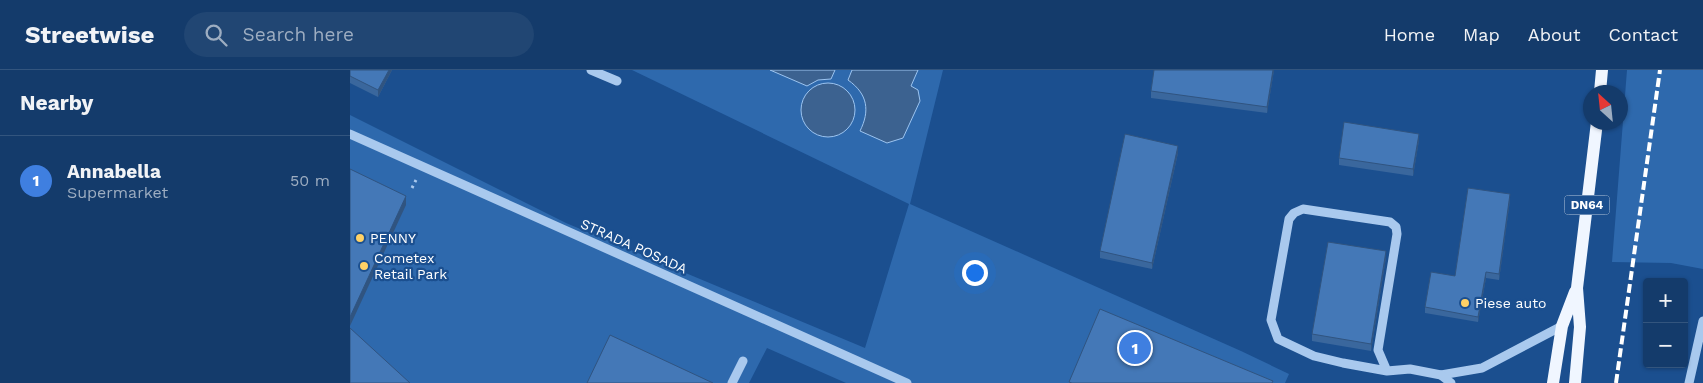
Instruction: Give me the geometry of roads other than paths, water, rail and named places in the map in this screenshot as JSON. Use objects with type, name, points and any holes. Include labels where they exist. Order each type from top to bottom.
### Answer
[{"type":"main road","points":[[1601,85],[1602,70]]},
{"type":"main road","name":"DN64","points":[[1575,383],[1580,327],[1577,288],[1596,130]]},
{"type":"main road","name":"DN64","points":[[1553,383],[1562,326],[1577,288]]},
{"type":"street","points":[[591,70],[617,82]]},
{"type":"street","name":"STRADA POSADA","points":[[350,134],[907,383]]},
{"type":"street","points":[[1387,372],[1378,350],[1397,234],[1396,227],[1390,222],[1303,209],[1294,213],[1290,219],[1271,320],[1278,339],[1314,356],[1387,372],[1410,369],[1441,375],[1482,368],[1562,326]]},
{"type":"street","points":[[1689,383],[1703,322]]},
{"type":"street","points":[[732,383],[743,361]]},
{"type":"street","points":[[1441,375],[1450,383]]},
{"type":"railway","points":[[1616,383],[1660,70]]},
{"type":"place","name":"PENNY","points":[[360,238]]},
{"type":"place","name":"Cometex Retail Park","points":[[364,266]]},
{"type":"place","name":"Piese auto","points":[[1465,303]]},
{"type":"place","name":"Annabella","points":[[1135,348]]}]
